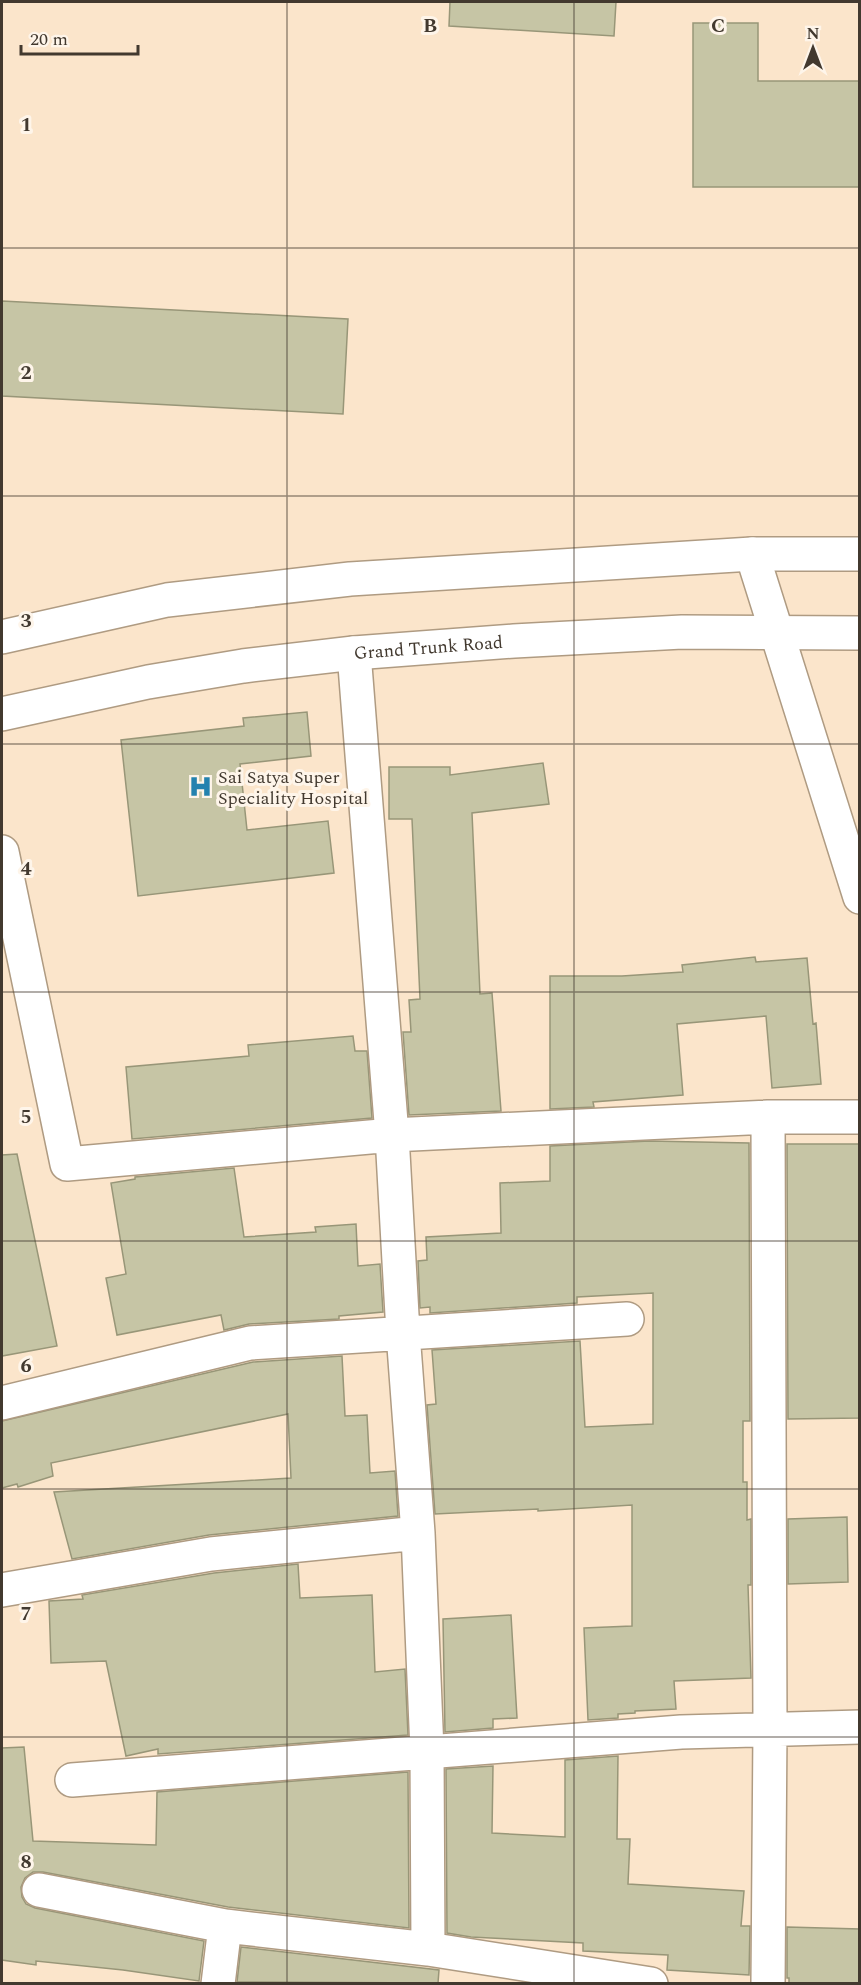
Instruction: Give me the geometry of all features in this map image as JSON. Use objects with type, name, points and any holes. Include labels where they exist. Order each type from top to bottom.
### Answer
[{"type":"street","points":[[752,554],[860,897]]},
{"type":"street","points":[[2,637],[167,600],[350,579],[752,554],[860,554]]},
{"type":"street","name":"Grand Trunk Road","points":[[2,714],[160,680],[243,666],[354,653],[682,632],[860,633]]},
{"type":"street","points":[[354,653],[392,1135],[403,1333],[418,1533],[427,1751],[428,1949]]},
{"type":"street","points":[[2,852],[67,1164],[392,1135],[768,1117],[860,1117]]},
{"type":"street","points":[[768,1117],[770,1729],[768,1983]]},
{"type":"street","points":[[2,1403],[250,1343],[627,1319]]},
{"type":"street","points":[[2,1590],[212,1554],[418,1533]]},
{"type":"street","points":[[72,1780],[670,1733],[860,1727]]},
{"type":"street","points":[[39,1890],[225,1926],[428,1949],[651,1983]]},
{"type":"street","points":[[218,1983],[225,1926]]},
{"type":"building","points":[[450,2],[616,2],[614,36],[449,26]]},
{"type":"building","points":[[693,23],[758,23],[758,81],[860,81],[860,187],[693,187]]},
{"type":"building","points":[[2,301],[348,319],[343,414],[2,396]]},
{"type":"building","points":[[307,712],[311,756],[240,764],[247,830],[328,821],[334,873],[138,896],[121,740],[244,726],[243,718]]},
{"type":"building","points":[[543,763],[549,804],[472,813],[480,994],[492,993],[501,1111],[409,1115],[403,1032],[411,1032],[409,1000],[420,999],[412,819],[389,819],[389,767],[450,767],[450,775]]},
{"type":"building","points":[[755,957],[756,962],[807,958],[821,1084],[772,1088],[766,1016],[677,1024],[683,1095],[593,1102],[594,1107],[550,1109],[550,976],[622,976],[683,972],[682,965]]},
{"type":"building","points":[[353,1036],[355,1051],[367,1051],[372,1118],[132,1139],[126,1067],[249,1056],[248,1045]]},
{"type":"building","points":[[649,1141],[749,1143],[750,1421],[743,1421],[743,1482],[747,1482],[747,1520],[751,1519],[751,1585],[748,1585],[751,1678],[674,1681],[676,1709],[635,1711],[635,1713],[618,1714],[618,1718],[588,1720],[584,1628],[632,1626],[632,1505],[435,1514],[427,1405],[436,1404],[432,1350],[580,1341],[585,1427],[653,1424],[653,1293],[577,1297],[577,1303],[430,1313],[430,1307],[420,1308],[418,1261],[427,1260],[426,1237],[501,1233],[500,1183],[550,1181],[550,1146]]},
{"type":"building","points":[[787,1144],[860,1144],[860,1418],[788,1419]]},
{"type":"building","points":[[17,1154],[57,1346],[2,1356],[2,1155]]},
{"type":"building","points":[[234,1168],[244,1237],[316,1232],[315,1227],[356,1224],[358,1266],[380,1264],[383,1312],[339,1316],[339,1319],[249,1324],[224,1330],[221,1315],[117,1335],[106,1278],[126,1274],[111,1183],[135,1179],[135,1177]]},
{"type":"building","points":[[342,1356],[345,1416],[367,1415],[370,1473],[395,1471],[398,1516],[209,1535],[72,1559],[54,1492],[291,1478],[288,1414],[51,1463],[53,1476],[18,1487],[17,1484],[2,1488],[2,1421],[253,1362]]},
{"type":"building","points":[[847,1517],[848,1582],[788,1584],[788,1519]]},
{"type":"building","points":[[298,1564],[300,1598],[372,1595],[375,1672],[405,1669],[408,1735],[158,1754],[158,1749],[126,1756],[106,1661],[51,1663],[49,1601],[83,1599],[82,1595],[214,1573]]},
{"type":"building","points":[[511,1615],[517,1718],[493,1719],[493,1728],[445,1732],[443,1619]]},
{"type":"building","points":[[24,1747],[33,1841],[156,1845],[157,1792],[408,1772],[409,1928],[228,1907],[33,1872],[25,1878],[21,1887],[22,1897],[26,1904],[35,1908],[204,1941],[199,1981],[123,1970],[36,1961],[36,1965],[2,1960],[2,1748]]},
{"type":"building","points":[[618,1756],[617,1839],[630,1839],[628,1884],[744,1891],[741,1926],[750,1926],[749,1975],[667,1970],[668,1955],[583,1951],[583,1943],[471,1937],[447,1933],[446,1769],[493,1766],[492,1833],[565,1837],[565,1760]]},
{"type":"building","points":[[787,1927],[860,1929],[860,1983],[789,1983],[789,1978],[787,1978]]},
{"type":"building","points":[[241,1947],[439,1970],[438,1983],[237,1982]]},
{"type":"place","name":"Sai Satya Super Speciality Hospital","points":[[200,787]]}]
